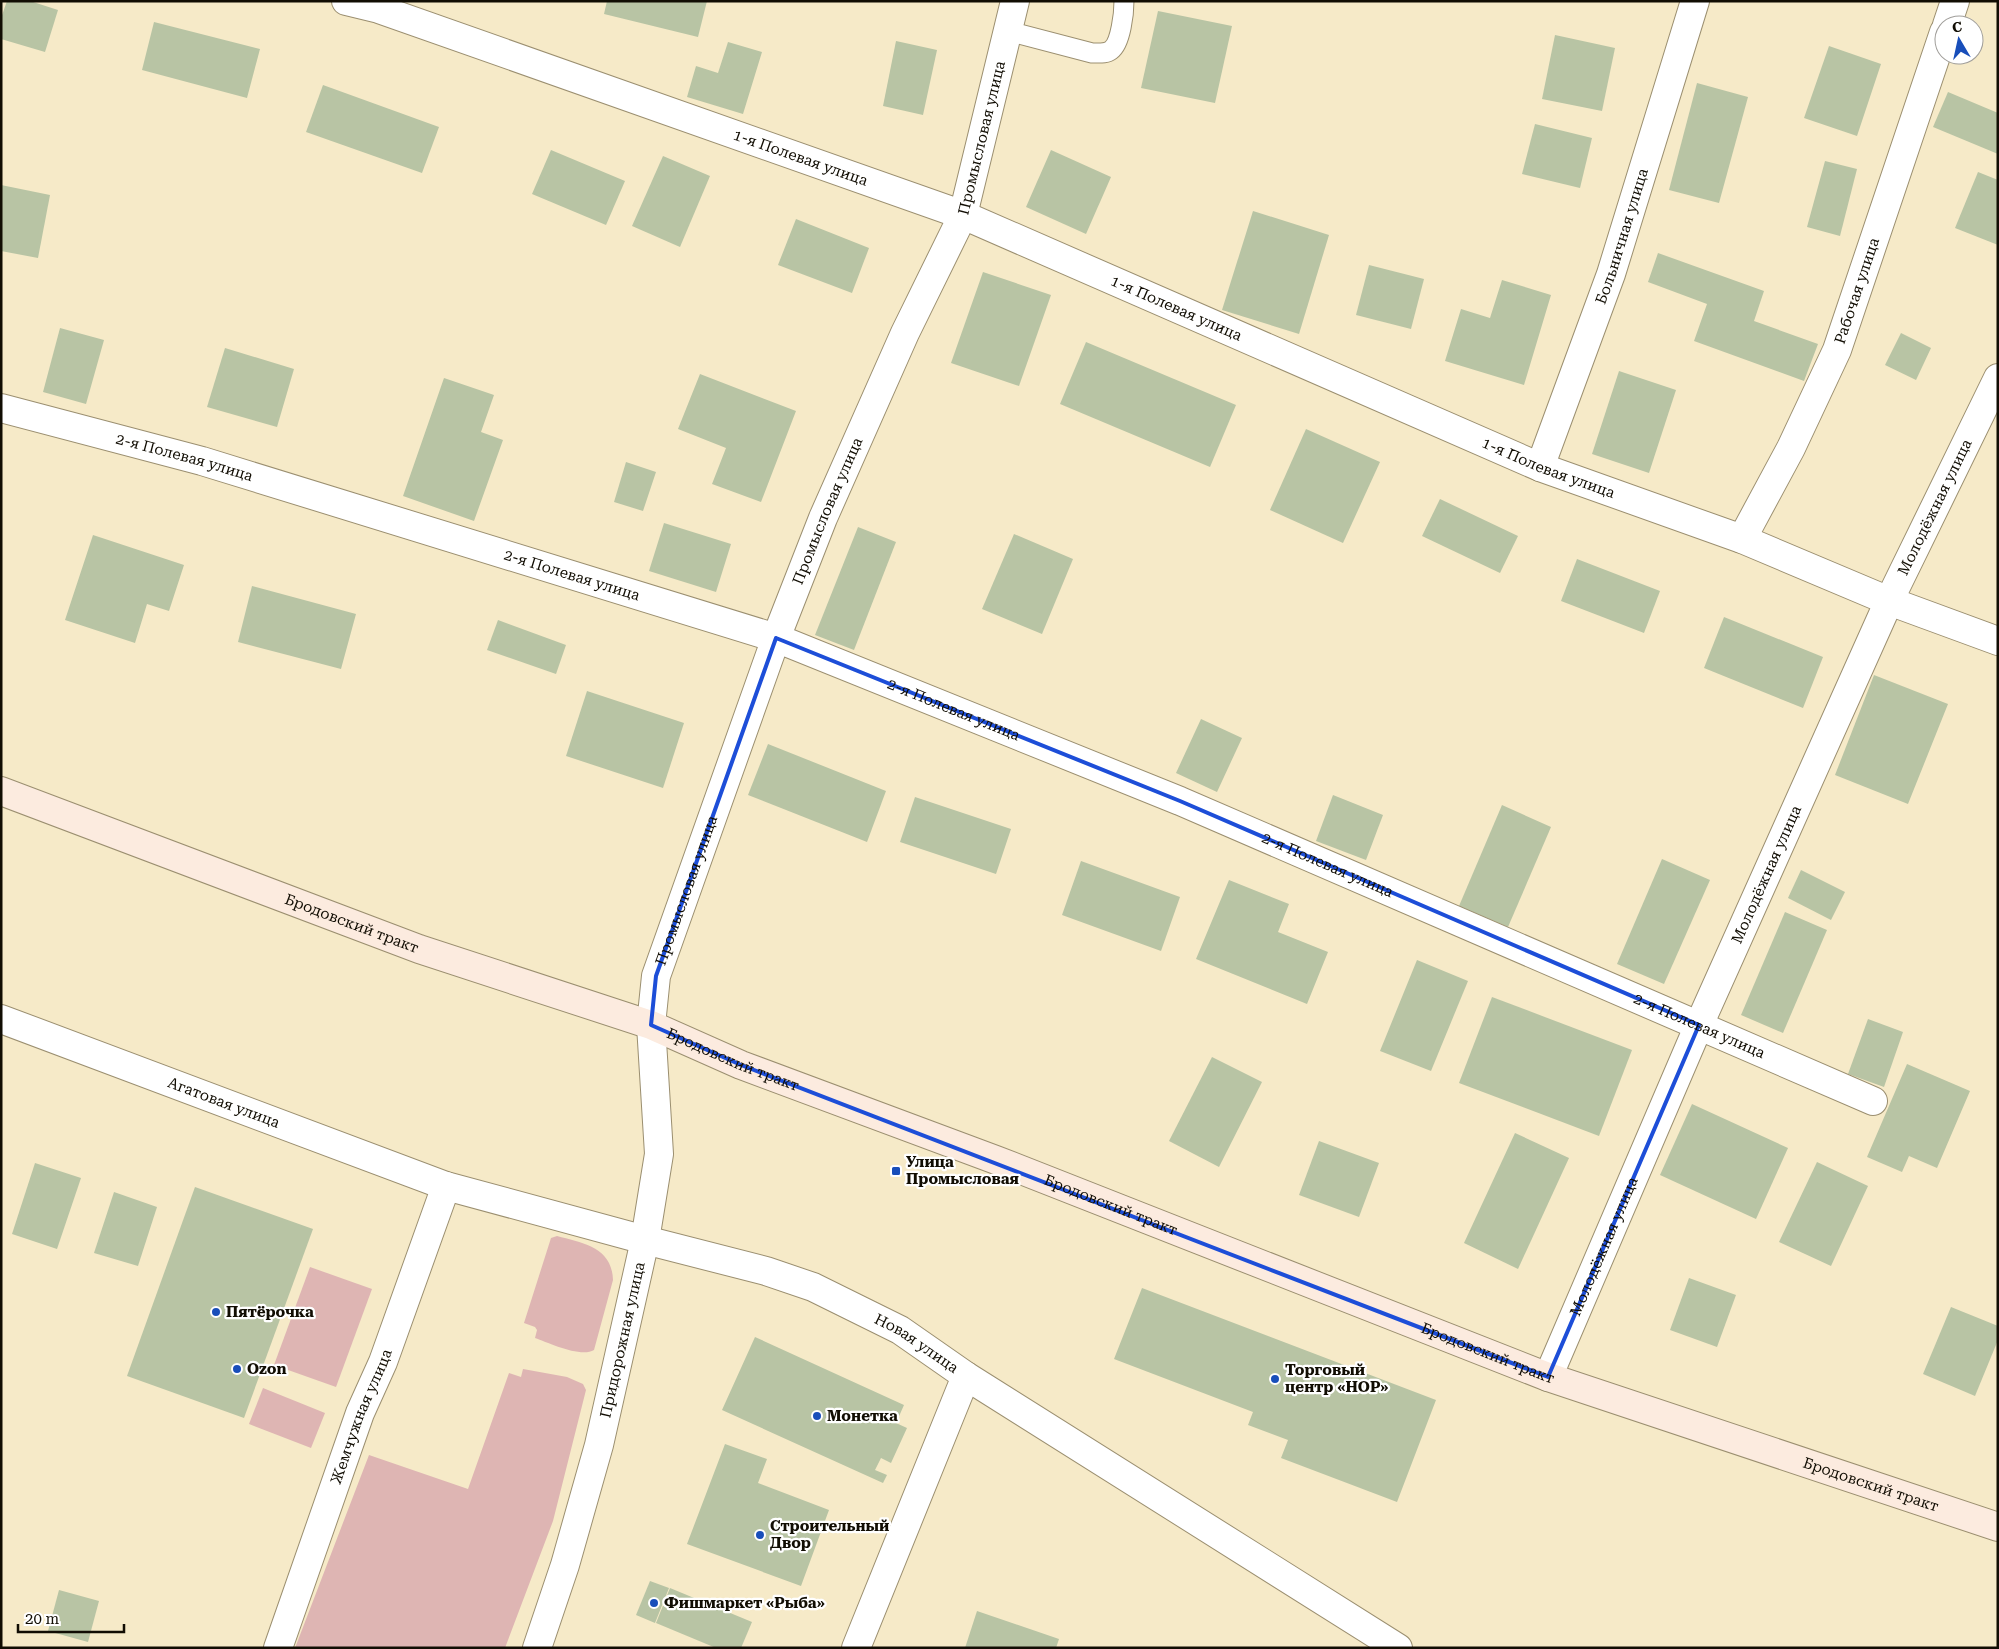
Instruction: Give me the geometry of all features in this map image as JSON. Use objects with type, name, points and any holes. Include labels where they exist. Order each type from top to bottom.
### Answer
[{"type":"main road","name":"Бродовский тракт","points":[[1,791],[419,949],[651,1025],[741,1065],[996,1160],[1548,1376],[1998,1527]]},
{"type":"street","name":"1-я Полевая улица","points":[[346,1],[379,9],[962,215],[1540,467],[1742,539],[1890,601],[1998,641]]},
{"type":"street","name":"Промысловая улица","points":[[651,1025],[656,976],[776,638],[822,518],[905,333],[962,215],[1015,1]]},
{"type":"street","name":"Больничная улица","points":[[1540,467],[1611,274],[1695,1]]},
{"type":"street","points":[[1949,15],[1954,1]]},
{"type":"street","name":"Рабочая улица","points":[[1742,539],[1791,448],[1837,350],[1934,62]]},
{"type":"street","name":"Молодёжная улица","points":[[1548,1376],[1699,1025],[1890,601],[1998,378]]},
{"type":"street","name":"2-я Полевая улица","points":[[1,408],[202,461],[776,638],[1180,801],[1872,1101]]},
{"type":"street","name":"Агатовая улица","points":[[1,1019],[446,1186],[645,1240]]},
{"type":"street","name":"Придорожная улица","points":[[537,1648],[565,1565],[599,1445],[645,1240],[659,1154],[651,1025]]},
{"type":"street","name":"Жемчужная улица","points":[[278,1648],[360,1413],[383,1362],[446,1186]]},
{"type":"street","name":"Новая улица","points":[[645,1240],[766,1271],[813,1287],[900,1330],[966,1376],[856,1648]]},
{"type":"street","points":[[966,1376],[1398,1648]]},
{"type":"lane","points":[[1008,31],[1092,53],[1105,53],[1113,49],[1117,41],[1124,13],[1124,1]]},
{"type":"highlighted area","points":[[776,638],[1180,801],[1699,1025],[1548,1377],[741,1065],[651,1025],[656,976]]},
{"type":"shaded area","points":[[557,1236],[594,1248],[602,1253],[611,1269],[613,1280],[594,1350],[588,1352],[565,1349],[535,1338],[537,1330],[535,1327],[524,1323],[551,1238]]},
{"type":"shaded area","points":[[310,1267],[372,1289],[336,1387],[274,1365]]},
{"type":"shaded area","points":[[523,1369],[567,1377],[583,1384],[586,1390],[553,1521],[505,1648],[295,1648],[369,1455],[468,1489],[509,1373],[521,1377]]},
{"type":"shaded area","points":[[263,1388],[325,1413],[311,1448],[249,1424]]},
{"type":"building","points":[[7,1],[30,1],[58,10],[45,52],[1,39],[1,18]]},
{"type":"building","points":[[607,1],[707,1],[698,37],[604,14]]},
{"type":"building","points":[[1158,11],[1232,26],[1215,103],[1141,88]]},
{"type":"building","points":[[154,22],[260,49],[247,98],[142,70]]},
{"type":"building","points":[[1555,35],[1615,48],[1602,111],[1542,99]]},
{"type":"building","points":[[896,41],[937,50],[923,115],[883,106]]},
{"type":"building","points":[[728,42],[762,52],[743,114],[687,97],[696,66],[718,73]]},
{"type":"building","points":[[1829,46],[1881,64],[1857,136],[1804,118]]},
{"type":"building","points":[[1697,83],[1748,97],[1719,203],[1669,190]]},
{"type":"building","points":[[323,85],[439,127],[422,173],[306,132]]},
{"type":"building","points":[[1948,92],[1998,113],[1998,154],[1933,127]]},
{"type":"building","points":[[1535,124],[1592,138],[1580,188],[1522,174]]},
{"type":"building","points":[[551,150],[625,181],[606,225],[532,194]]},
{"type":"building","points":[[1051,150],[1111,177],[1086,234],[1026,207]]},
{"type":"building","points":[[663,156],[710,176],[680,247],[632,226]]},
{"type":"building","points":[[1825,161],[1857,169],[1840,236],[1807,227]]},
{"type":"building","points":[[1978,172],[1998,180],[1998,245],[1955,228]]},
{"type":"building","points":[[1,185],[50,195],[38,258],[1,251]]},
{"type":"building","points":[[1253,211],[1329,235],[1299,334],[1222,310]]},
{"type":"building","points":[[796,219],[869,248],[852,293],[778,265]]},
{"type":"building","points":[[1658,253],[1764,291],[1754,321],[1818,344],[1804,381],[1694,341],[1707,304],[1648,282]]},
{"type":"building","points":[[1369,265],[1424,279],[1411,329],[1356,315]]},
{"type":"building","points":[[983,272],[1051,295],[1019,386],[951,363]]},
{"type":"building","points":[[1502,280],[1551,295],[1524,385],[1445,361],[1461,309],[1490,318]]},
{"type":"building","points":[[60,328],[104,340],[86,404],[43,392]]},
{"type":"building","points":[[1901,333],[1931,348],[1916,380],[1885,365]]},
{"type":"building","points":[[1086,342],[1236,405],[1210,467],[1060,404]]},
{"type":"building","points":[[225,348],[294,369],[277,427],[207,407]]},
{"type":"building","points":[[1619,371],[1676,390],[1649,473],[1592,454]]},
{"type":"building","points":[[700,374],[796,411],[761,502],[712,484],[726,448],[678,429]]},
{"type":"building","points":[[444,378],[494,395],[481,432],[503,440],[474,521],[403,496]]},
{"type":"building","points":[[1306,429],[1380,462],[1343,543],[1270,510]]},
{"type":"building","points":[[626,462],[656,472],[643,511],[614,502]]},
{"type":"building","points":[[1440,499],[1518,536],[1500,573],[1422,536]]},
{"type":"building","points":[[664,523],[731,544],[716,592],[649,571]]},
{"type":"building","points":[[858,527],[896,542],[854,650],[815,635]]},
{"type":"building","points":[[1014,534],[1073,559],[1042,634],[982,609]]},
{"type":"building","points":[[93,535],[184,565],[169,611],[147,604],[135,643],[65,620]]},
{"type":"building","points":[[1577,559],[1660,591],[1644,633],[1561,601]]},
{"type":"building","points":[[252,586],[356,614],[341,669],[238,642]]},
{"type":"building","points":[[1724,617],[1823,657],[1803,708],[1704,668]]},
{"type":"building","points":[[498,620],[566,645],[556,674],[487,650]]},
{"type":"building","points":[[1874,675],[1948,704],[1908,804],[1835,775]]},
{"type":"building","points":[[587,691],[684,723],[663,788],[566,756]]},
{"type":"building","points":[[1201,719],[1242,738],[1217,792],[1176,773]]},
{"type":"building","points":[[768,744],[886,791],[867,842],[748,795]]},
{"type":"building","points":[[1333,795],[1383,815],[1366,860],[1316,841]]},
{"type":"building","points":[[915,797],[1011,829],[996,874],[900,842]]},
{"type":"building","points":[[1502,805],[1551,827],[1508,927],[1459,906]]},
{"type":"building","points":[[1662,859],[1710,880],[1664,984],[1617,964]]},
{"type":"building","points":[[1081,861],[1180,897],[1161,951],[1062,915]]},
{"type":"building","points":[[1801,870],[1845,892],[1831,920],[1788,898]]},
{"type":"building","points":[[1229,880],[1289,904],[1278,932],[1328,952],[1307,1004],[1196,959]]},
{"type":"building","points":[[1785,912],[1827,930],[1783,1033],[1741,1015]]},
{"type":"building","points":[[1417,960],[1468,981],[1431,1071],[1380,1051]]},
{"type":"building","points":[[1492,997],[1632,1050],[1599,1136],[1459,1083]]},
{"type":"building","points":[[1868,1019],[1903,1032],[1884,1087],[1848,1074]]},
{"type":"building","points":[[1212,1057],[1262,1082],[1219,1167],[1169,1141]]},
{"type":"building","points":[[1907,1064],[1970,1091],[1937,1168],[1909,1156],[1902,1172],[1867,1157]]},
{"type":"building","points":[[1692,1104],[1788,1148],[1756,1219],[1660,1175]]},
{"type":"building","points":[[1515,1133],[1569,1158],[1518,1269],[1464,1243]]},
{"type":"building","points":[[1319,1141],[1379,1163],[1359,1217],[1299,1195]]},
{"type":"building","points":[[1817,1162],[1868,1186],[1831,1266],[1779,1242]]},
{"type":"building","points":[[35,1163],[81,1178],[57,1249],[12,1234]]},
{"type":"building","name":"Пятёрочка","points":[[195,1187],[313,1229],[244,1418],[127,1376]]},
{"type":"building","points":[[114,1192],[157,1207],[138,1266],[94,1253]]},
{"type":"building","points":[[1689,1278],[1736,1295],[1717,1347],[1670,1330]]},
{"type":"building","name":"Торговый центр «НОР»","points":[[1142,1288],[1436,1400],[1397,1502],[1281,1458],[1288,1440],[1248,1425],[1253,1412],[1114,1359]]},
{"type":"building","points":[[1951,1307],[1998,1326],[1998,1340],[1975,1396],[1923,1374]]},
{"type":"building","name":"Монетка","points":[[755,1337],[904,1405],[896,1423],[907,1428],[891,1463],[881,1458],[875,1470],[887,1475],[883,1483],[722,1410]]},
{"type":"building","points":[[725,1444],[767,1459],[758,1483],[829,1510],[801,1586],[687,1544]]},
{"type":"building","points":[[650,1581],[669,1588],[655,1623],[636,1615]]},
{"type":"building","points":[[670,1588],[752,1622],[741,1648],[716,1648],[656,1623]]},
{"type":"building","points":[[59,1590],[99,1601],[88,1642],[48,1631]]},
{"type":"building","points":[[977,1611],[1059,1639],[1056,1648],[965,1648]]},
{"type":"place","name":"Улица Промысловая","points":[[896,1171]]},
{"type":"place","name":"Пятёрочка","points":[[216,1312]]},
{"type":"place","name":"Ozon","points":[[237,1369]]},
{"type":"place","name":"Торговый центр «НОР»","points":[[1275,1379]]},
{"type":"place","name":"Монетка","points":[[817,1416]]},
{"type":"place","name":"Строительный Двор","points":[[760,1535]]},
{"type":"place","name":"Фишмаркет «Рыба»","points":[[654,1603]]}]
